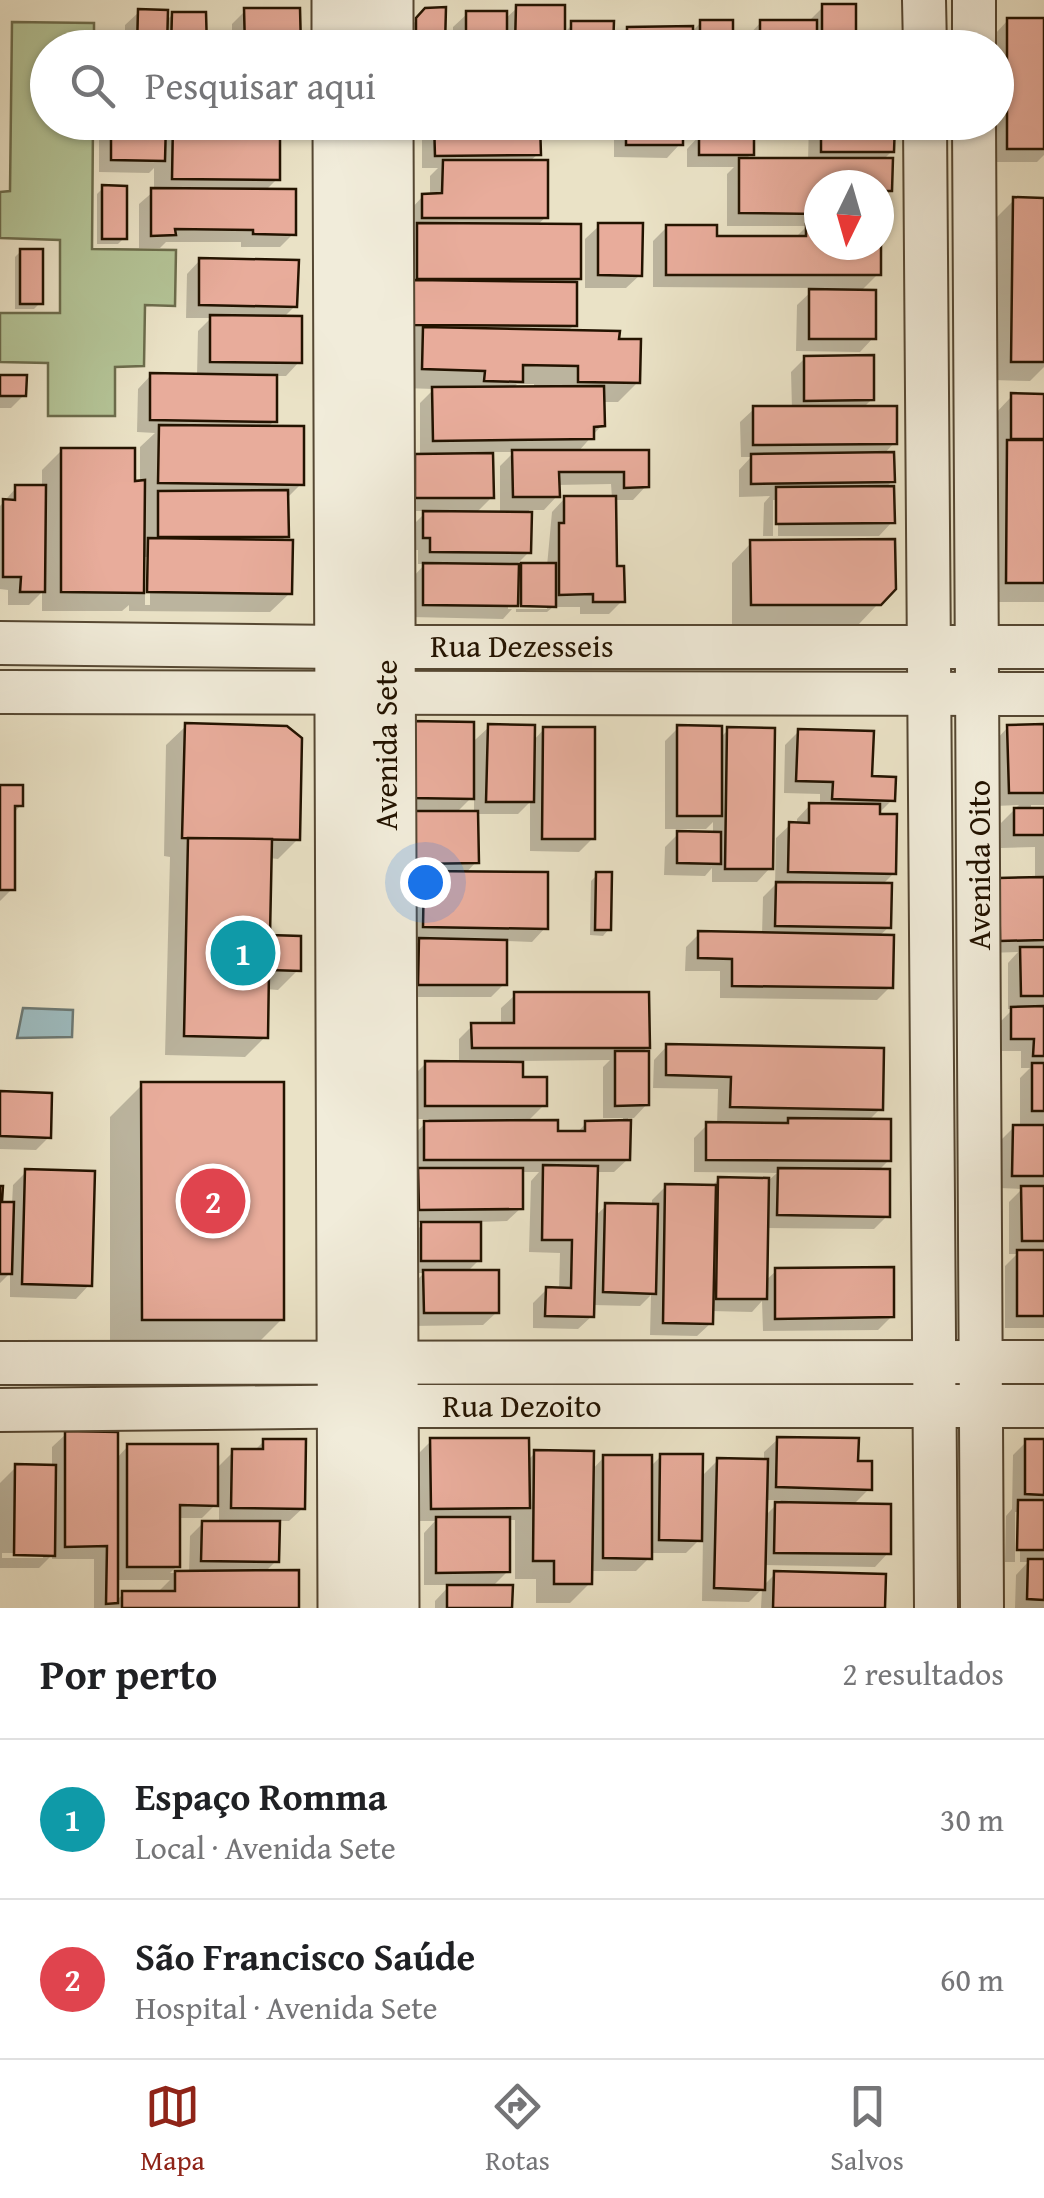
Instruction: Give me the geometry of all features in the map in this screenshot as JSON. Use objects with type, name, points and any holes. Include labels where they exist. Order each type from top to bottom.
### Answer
[{"type":"street","points":[[340,0],[340,30]]},
{"type":"street","points":[[385,0],[385,30]]},
{"type":"street","points":[[924,0],[925,30]]},
{"type":"street","points":[[974,0],[974,30]]},
{"type":"street","name":"Avenida Sete","points":[[341,140],[364,670],[367,1384],[346,1608]]},
{"type":"street","name":"Avenida Sete","points":[[364,670],[384,140]]},
{"type":"street","name":"Avenida Oito","points":[[926,140],[936,1608]]},
{"type":"street","name":"Avenida Oito","points":[[974,140],[982,1608]]},
{"type":"street","name":"Rua Dezesseis","points":[[0,644],[364,670],[931,694],[1044,694]]},
{"type":"street","name":"Rua Dezesseis","points":[[0,692],[364,670],[930,647],[1044,647]]},
{"type":"street","name":"Rua Dezoito","points":[[0,1410],[367,1384],[936,1362],[1044,1362]]},
{"type":"street","name":"Rua Dezoito","points":[[0,1363],[367,1384],[935,1406],[1044,1406]]},
{"type":"street","name":"Avenida Sete","points":[[367,1384],[392,1608]]},
{"type":"green space","points":[[12,22],[94,23],[94,30],[30,30],[30,140],[93,140],[92,249],[176,250],[175,306],[145,305],[144,366],[115,367],[115,416],[48,416],[48,363],[0,362],[0,313],[60,313],[60,240],[0,238],[0,192],[10,191]]},
{"type":"water","points":[[23,1008],[73,1010],[72,1037],[17,1038]]},
{"type":"building","points":[[822,4],[856,4],[856,30],[822,30]]},
{"type":"building","points":[[516,5],[565,5],[565,30],[515,30]]},
{"type":"building","points":[[446,7],[445,30],[416,30],[416,18],[425,8]]},
{"type":"building","points":[[244,8],[300,8],[301,30],[245,30]]},
{"type":"building","points":[[138,9],[168,10],[167,30],[137,30]]},
{"type":"building","points":[[466,11],[507,11],[507,30],[466,30]]},
{"type":"building","points":[[172,12],[206,12],[206,30],[172,30]]},
{"type":"building","points":[[1007,18],[1044,18],[1044,149],[1007,149],[1007,140],[1014,140],[1014,30],[1007,30]]},
{"type":"building","points":[[700,20],[733,20],[733,30],[700,30]]},
{"type":"building","points":[[760,20],[817,20],[817,30],[760,30]]},
{"type":"building","points":[[571,21],[614,21],[614,30],[571,30]]},
{"type":"building","points":[[693,26],[693,30],[627,30]]},
{"type":"building","points":[[111,140],[166,140],[165,161],[111,160]]},
{"type":"building","points":[[173,140],[280,140],[280,180],[172,179]]},
{"type":"building","points":[[435,140],[541,140],[541,155],[435,156]]},
{"type":"building","points":[[626,140],[683,140],[683,145],[626,145]]},
{"type":"building","points":[[699,140],[754,140],[754,155],[699,155]]},
{"type":"building","points":[[821,140],[894,140],[894,152],[821,152]]},
{"type":"building","points":[[739,158],[893,158],[893,170],[804,170],[804,214],[739,213]]},
{"type":"building","points":[[443,160],[548,160],[548,218],[422,218],[422,194],[442,193]]},
{"type":"building","points":[[102,185],[127,186],[127,239],[102,239]]},
{"type":"building","points":[[151,188],[296,189],[296,235],[175,229],[176,235],[151,236]]},
{"type":"building","points":[[1013,197],[1044,198],[1044,362],[1011,362]]},
{"type":"building","points":[[417,223],[581,224],[581,279],[417,279]]},
{"type":"building","points":[[598,223],[643,223],[642,276],[598,275]]},
{"type":"building","points":[[666,225],[717,225],[717,236],[804,236],[804,260],[881,260],[881,275],[666,275]]},
{"type":"building","points":[[20,249],[43,249],[43,304],[20,304]]},
{"type":"building","points":[[199,258],[299,260],[297,307],[199,305]]},
{"type":"building","points":[[413,280],[577,282],[577,326],[412,325]]},
{"type":"building","points":[[809,289],[876,290],[876,339],[809,339]]},
{"type":"building","points":[[210,315],[302,316],[302,363],[210,362]]},
{"type":"building","points":[[423,327],[620,331],[619,339],[641,339],[640,383],[578,382],[578,366],[523,365],[523,382],[484,381],[485,371],[422,369]]},
{"type":"building","points":[[874,355],[874,400],[804,401],[804,356]]},
{"type":"building","points":[[150,373],[277,375],[277,422],[150,420]]},
{"type":"building","points":[[0,375],[27,375],[26,396],[0,396]]},
{"type":"building","points":[[604,386],[605,426],[594,427],[594,439],[433,441],[432,387]]},
{"type":"building","points":[[1011,393],[1044,394],[1044,439],[1011,439]]},
{"type":"building","points":[[753,406],[897,406],[897,444],[753,445]]},
{"type":"building","points":[[159,425],[304,426],[304,485],[158,483]]},
{"type":"building","points":[[1007,440],[1044,440],[1044,583],[1006,583]]},
{"type":"building","points":[[61,448],[135,448],[135,481],[145,480],[144,593],[61,592]]},
{"type":"building","points":[[512,450],[649,450],[649,487],[624,488],[624,472],[559,472],[560,497],[513,497]]},
{"type":"building","points":[[894,452],[895,482],[751,484],[751,454]]},
{"type":"building","points":[[493,453],[494,498],[415,498],[415,454]]},
{"type":"building","points":[[15,485],[46,485],[45,592],[20,592],[21,577],[3,577],[3,499],[15,500]]},
{"type":"building","points":[[894,486],[895,523],[776,524],[776,487]]},
{"type":"building","points":[[288,490],[289,537],[158,537],[158,491]]},
{"type":"building","points":[[564,496],[616,496],[617,566],[624,566],[625,602],[593,602],[593,594],[559,595],[559,523],[564,523]]},
{"type":"building","points":[[423,511],[532,512],[531,553],[430,552],[430,538],[423,538]]},
{"type":"building","points":[[148,538],[293,540],[292,594],[147,592]]},
{"type":"building","points":[[895,539],[896,589],[881,605],[751,605],[750,540]]},
{"type":"building","points":[[423,563],[519,564],[518,606],[423,605]]},
{"type":"building","points":[[521,563],[556,563],[556,607],[521,606]]},
{"type":"building","points":[[411,721],[474,722],[474,799],[411,798]]},
{"type":"building","points":[[185,723],[287,726],[302,738],[300,840],[182,838]]},
{"type":"building","points":[[488,724],[535,725],[534,802],[486,802]]},
{"type":"building","points":[[1044,724],[1044,793],[1009,793],[1007,725]]},
{"type":"building","points":[[677,725],[722,726],[722,816],[677,816]]},
{"type":"building","points":[[543,727],[595,727],[595,839],[542,839]]},
{"type":"building","points":[[727,727],[775,728],[773,869],[725,869]]},
{"type":"building","points":[[798,729],[874,731],[872,776],[896,777],[895,801],[832,799],[833,782],[796,781]]},
{"type":"building","points":[[0,785],[23,785],[23,806],[15,806],[15,890],[0,890]]},
{"type":"building","points":[[809,803],[880,804],[880,814],[897,814],[896,874],[788,872],[789,822],[809,823]]},
{"type":"building","points":[[1014,808],[1044,808],[1044,835],[1014,835]]},
{"type":"building","points":[[415,811],[478,811],[479,863],[415,864]]},
{"type":"building","points":[[677,831],[721,832],[721,864],[677,863]]},
{"type":"building","points":[[188,838],[272,839],[270,935],[301,936],[301,971],[269,970],[268,1038],[184,1036]]},
{"type":"building","points":[[424,871],[548,872],[548,929],[423,927]]},
{"type":"building","points":[[596,872],[612,872],[611,930],[595,930]]},
{"type":"building","points":[[1044,877],[1044,940],[1000,941],[999,878]]},
{"type":"building","points":[[776,882],[892,883],[891,928],[775,926]]},
{"type":"building","points":[[698,931],[894,935],[893,988],[732,986],[732,959],[698,958]]},
{"type":"building","points":[[419,938],[507,940],[507,985],[418,985]]},
{"type":"building","points":[[1020,947],[1044,947],[1044,996],[1021,996]]},
{"type":"building","points":[[514,992],[649,992],[650,1048],[472,1048],[471,1023],[514,1023]]},
{"type":"building","points":[[1044,1006],[1044,1056],[1033,1056],[1034,1039],[1011,1039],[1011,1007]]},
{"type":"building","points":[[666,1044],[884,1048],[883,1110],[730,1107],[731,1077],[666,1075]]},
{"type":"building","points":[[615,1051],[649,1051],[649,1105],[615,1106]]},
{"type":"building","points":[[425,1061],[523,1062],[523,1077],[547,1077],[547,1106],[425,1106]]},
{"type":"building","points":[[1032,1063],[1044,1063],[1044,1111],[1032,1111]]},
{"type":"building","points":[[141,1082],[284,1082],[284,1320],[142,1320]]},
{"type":"building","points":[[0,1091],[52,1093],[51,1138],[0,1136]]},
{"type":"building","points":[[788,1118],[891,1119],[891,1161],[706,1160],[706,1122],[788,1123]]},
{"type":"building","points":[[558,1120],[558,1131],[585,1131],[585,1121],[631,1120],[630,1160],[424,1160],[424,1121]]},
{"type":"building","points":[[1013,1125],[1044,1125],[1044,1176],[1012,1176]]},
{"type":"building","points":[[543,1165],[598,1166],[594,1317],[545,1316],[546,1287],[571,1288],[572,1240],[542,1240]]},
{"type":"building","points":[[418,1168],[523,1168],[523,1209],[419,1210]]},
{"type":"building","points":[[778,1168],[890,1169],[890,1217],[777,1215]]},
{"type":"building","points":[[25,1169],[95,1171],[92,1286],[22,1284]]},
{"type":"building","points":[[718,1177],[769,1178],[767,1299],[716,1299]]},
{"type":"building","points":[[665,1184],[716,1185],[713,1324],[663,1323]]},
{"type":"building","points":[[0,1186],[2,1202],[14,1202],[12,1274],[0,1274]]},
{"type":"building","points":[[1021,1186],[1044,1186],[1044,1241],[1022,1241]]},
{"type":"building","points":[[605,1203],[658,1204],[656,1294],[603,1292]]},
{"type":"building","points":[[421,1222],[481,1222],[481,1261],[421,1261]]},
{"type":"building","points":[[1017,1250],[1044,1250],[1044,1316],[1017,1316]]},
{"type":"building","points":[[894,1267],[894,1317],[775,1319],[775,1268]]},
{"type":"building","points":[[423,1270],[499,1270],[499,1313],[424,1313]]},
{"type":"building","points":[[65,1431],[118,1432],[118,1603],[106,1604],[107,1546],[65,1547]]},
{"type":"building","points":[[777,1437],[859,1438],[858,1461],[872,1461],[872,1490],[776,1487]]},
{"type":"building","points":[[430,1438],[529,1438],[530,1508],[431,1509]]},
{"type":"building","points":[[263,1439],[306,1439],[305,1509],[231,1508],[232,1449],[263,1449]]},
{"type":"building","points":[[1025,1439],[1044,1439],[1044,1495],[1025,1494]]},
{"type":"building","points":[[127,1444],[218,1444],[218,1506],[180,1505],[180,1567],[127,1567]]},
{"type":"building","points":[[534,1450],[594,1451],[592,1584],[554,1584],[554,1561],[533,1561]]},
{"type":"building","points":[[660,1454],[703,1454],[702,1541],[659,1540]]},
{"type":"building","points":[[603,1455],[652,1455],[652,1559],[603,1558]]},
{"type":"building","points":[[717,1458],[768,1459],[765,1590],[714,1588]]},
{"type":"building","points":[[15,1464],[56,1465],[55,1556],[14,1555]]},
{"type":"building","points":[[1018,1500],[1044,1500],[1044,1550],[1017,1550]]},
{"type":"building","points":[[775,1502],[891,1504],[891,1554],[774,1553]]},
{"type":"building","points":[[436,1517],[510,1517],[510,1572],[436,1573]]},
{"type":"building","points":[[202,1521],[280,1521],[279,1562],[201,1561]]},
{"type":"building","points":[[1028,1559],[1044,1559],[1044,1600],[1027,1599]]},
{"type":"building","points":[[299,1570],[299,1608],[122,1608],[122,1591],[175,1591],[175,1571]]},
{"type":"building","points":[[774,1571],[886,1574],[885,1608],[773,1608]]},
{"type":"building","points":[[447,1585],[513,1585],[512,1608],[447,1608]]},
{"type":"place","name":"Espaço Romma","points":[[243,953]]},
{"type":"place","name":"São Francisco Saúde","points":[[213,1201]]}]
